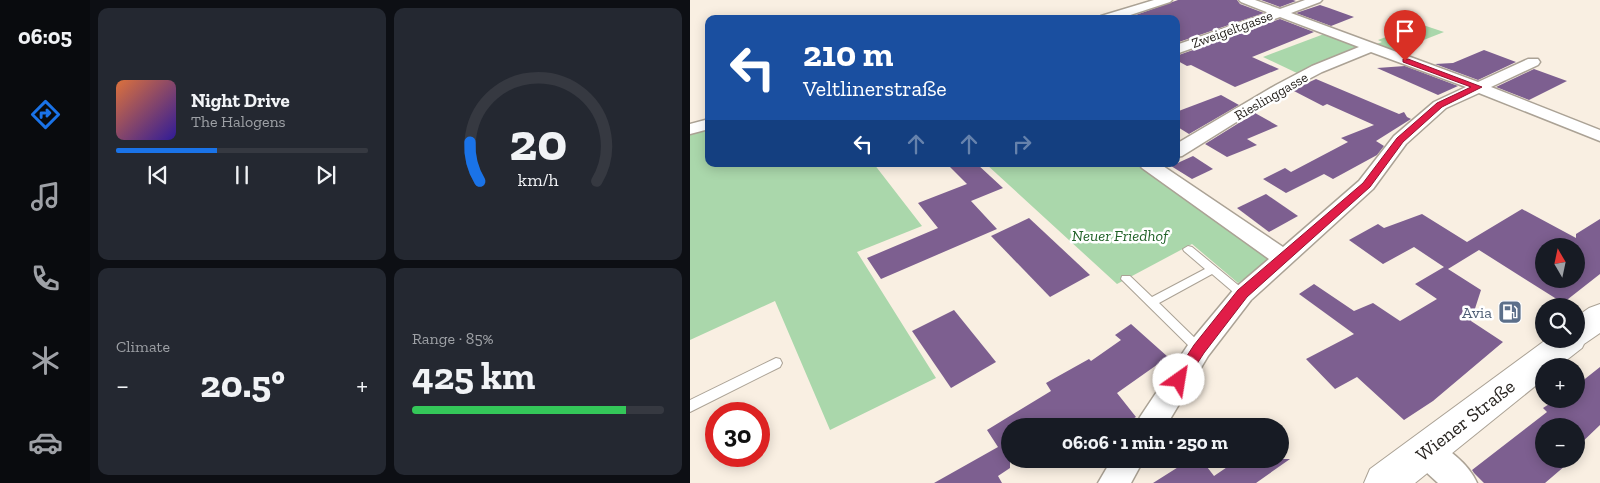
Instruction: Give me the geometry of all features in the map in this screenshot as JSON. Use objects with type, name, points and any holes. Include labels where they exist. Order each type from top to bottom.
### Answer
[{"type":"main road","points":[[1585,327],[1600,316]]},
{"type":"main road","name":"Wiener Straße","points":[[1384,483],[1559,348]]},
{"type":"street","points":[[1118,15],[1166,0]]},
{"type":"street","points":[[1245,0],[1369,48],[1478,87],[1600,136]]},
{"type":"street","name":"Zweigeltgasse","points":[[1180,49],[1316,0]]},
{"type":"street","name":"Rieslinggasse","points":[[1180,150],[1281,88],[1317,69],[1369,48]]},
{"type":"street","points":[[1155,418],[1199,349],[1243,294],[1282,257],[1366,185],[1400,140],[1440,105],[1533,62]]},
{"type":"street","points":[[690,128],[705,125]]},
{"type":"street","points":[[1155,167],[1282,257]]},
{"type":"street","points":[[1426,452],[1461,483]]},
{"type":"street","points":[[1114,483],[1123,468]]},
{"type":"lane","points":[[1188,249],[1243,294]]},
{"type":"lane","points":[[1150,303],[1212,269]]},
{"type":"lane","points":[[1126,278],[1199,349]]},
{"type":"lane","points":[[690,406],[776,364]]},
{"type":"green space","points":[[1420,24],[1444,32],[1393,52],[1374,45],[1382,42],[1378,40]]},
{"type":"green space","points":[[1324,34],[1354,44],[1357,47],[1355,50],[1299,74],[1263,57]]},
{"type":"green space","points":[[705,127],[705,167],[876,167],[922,226],[857,252],[936,378],[830,430],[775,301],[690,340],[690,131]]},
{"type":"green space","name":"Neuer Friedhof","points":[[989,167],[1142,167],[1271,260],[1238,283],[1192,244],[1117,284]]},
{"type":"building","points":[[1178,0],[1237,0],[1240,4],[1264,13],[1180,42],[1180,15],[1136,15]]},
{"type":"building","points":[[1261,0],[1293,0],[1296,1],[1280,7]]},
{"type":"building","points":[[1320,5],[1354,17],[1331,26],[1296,13]]},
{"type":"building","points":[[1280,19],[1314,32],[1252,57],[1279,69],[1235,87],[1191,65],[1187,66],[1180,62],[1180,55]]},
{"type":"building","points":[[1484,50],[1516,62],[1478,80],[1435,64],[1453,63]]},
{"type":"building","points":[[1405,66],[1458,86],[1438,95],[1377,68]]},
{"type":"building","points":[[1534,69],[1567,81],[1529,100],[1496,87]]},
{"type":"building","points":[[1316,79],[1399,114],[1404,112],[1411,119],[1376,141],[1384,146],[1377,155],[1333,179],[1324,174],[1286,193],[1263,179],[1285,168],[1291,172],[1348,142],[1341,138],[1374,125],[1327,104],[1323,106],[1292,90]]},
{"type":"building","points":[[1221,95],[1239,105],[1189,134],[1180,128],[1180,110]]},
{"type":"building","points":[[1255,113],[1278,126],[1247,139],[1257,145],[1227,157],[1205,144]]},
{"type":"building","points":[[1193,156],[1213,169],[1192,179],[1173,167],[1180,167],[1180,162]]},
{"type":"building","points":[[950,167],[980,167],[1003,188],[971,201],[997,229],[881,279],[867,258],[938,228],[918,203],[967,184]]},
{"type":"building","points":[[1266,194],[1298,216],[1269,232],[1237,208]]},
{"type":"building","points":[[1522,209],[1576,238],[1535,238],[1535,285],[1479,250],[1448,269],[1481,290],[1471,321],[1503,342],[1433,401],[1404,420],[1357,377],[1335,389],[1306,359],[1354,334],[1299,294],[1314,284],[1354,311],[1373,303],[1400,321],[1437,299],[1415,284],[1444,267],[1414,247],[1383,264],[1349,240],[1378,224],[1384,228],[1422,214],[1467,242]]},
{"type":"building","points":[[1029,218],[1090,275],[1050,297],[991,236]]},
{"type":"building","points":[[1600,219],[1600,274],[1585,286],[1585,238],[1576,238],[1576,234]]},
{"type":"building","points":[[1539,288],[1582,288],[1569,298],[1555,298]]},
{"type":"building","points":[[954,310],[996,362],[951,388],[912,331]]},
{"type":"building","points":[[1131,324],[1168,357],[1117,393],[1136,417],[1007,418],[1051,391],[1046,383],[1089,359],[1091,361],[1121,340],[1115,335]]},
{"type":"building","points":[[1600,367],[1600,425],[1585,439],[1585,418],[1539,418],[1547,412],[1543,408],[1585,408],[1585,379]]},
{"type":"building","points":[[1001,421],[1001,468],[1010,468],[998,476],[1002,483],[934,483],[998,447],[987,430]]},
{"type":"building","points":[[1535,421],[1535,468],[1562,468],[1545,483],[1484,483],[1472,470]]},
{"type":"building","points":[[1177,468],[1208,468],[1214,476],[1226,468],[1277,468],[1256,483],[1153,483]]},
{"type":"place","name":"Avia","points":[[1510,312]]},
{"type":"route","points":[[1179,380],[1199,349],[1243,294],[1282,257],[1366,185],[1400,140],[1440,105],[1478,87],[1405,61]]}]
